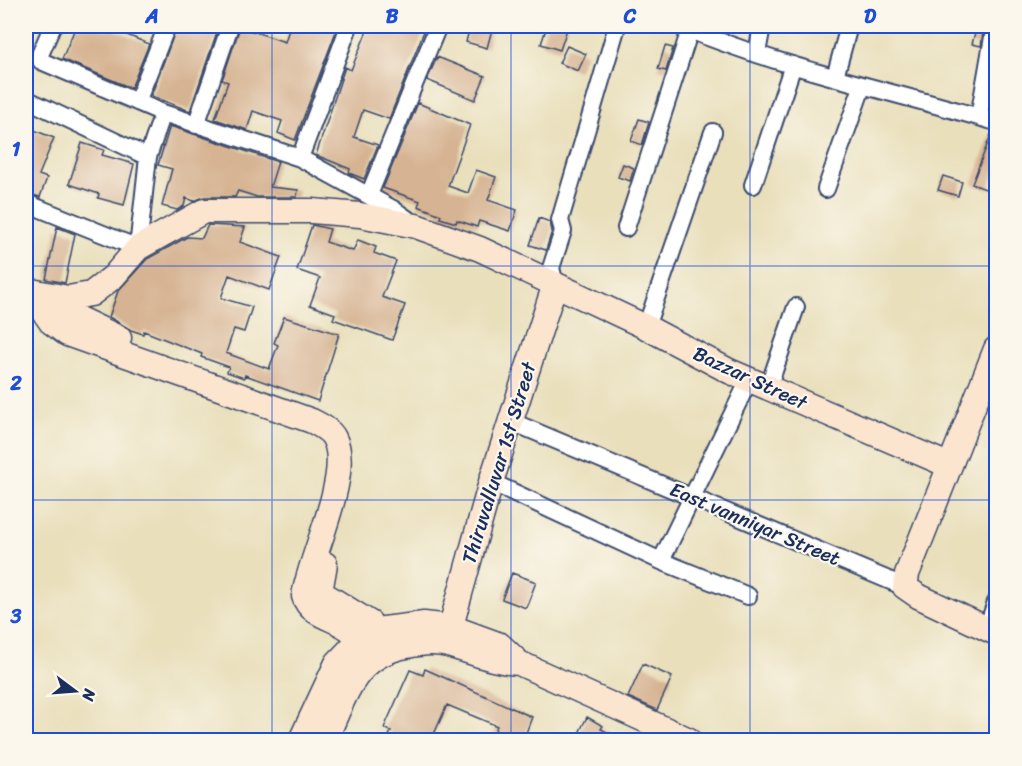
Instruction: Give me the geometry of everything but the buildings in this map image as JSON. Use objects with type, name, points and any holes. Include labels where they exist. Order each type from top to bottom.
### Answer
[{"type":"street","points":[[137,102],[167,26]]},
{"type":"street","points":[[196,125],[230,26]]},
{"type":"street","points":[[300,158],[349,26]]},
{"type":"street","points":[[369,195],[438,26]]},
{"type":"street","points":[[555,284],[551,268],[563,231],[560,220],[617,26]]},
{"type":"street","points":[[757,53],[762,26]]},
{"type":"street","points":[[835,77],[849,26]]},
{"type":"street","points":[[979,117],[995,26]]},
{"type":"street","points":[[52,27],[39,57],[41,61],[163,113],[300,158],[369,195],[416,226]]},
{"type":"street","points":[[626,228],[685,28],[862,87],[996,122]]},
{"type":"street","points":[[753,185],[793,65]]},
{"type":"street","points":[[826,189],[862,87]]},
{"type":"street","points":[[26,99],[147,157]]},
{"type":"street","points":[[26,203],[138,248],[147,157],[163,113]]},
{"type":"street","points":[[646,327],[713,132]]},
{"type":"street","name":"Bazzar Street","points":[[27,290],[68,298],[91,294],[113,277],[138,248],[204,211],[312,211],[360,215],[416,226],[480,249],[646,327],[759,384],[948,465]]},
{"type":"street","name":"Thiruvalluvar 1st Street","points":[[448,635],[491,482],[555,284]]},
{"type":"street","points":[[27,290],[51,322],[67,334],[312,421],[330,432],[339,451],[337,472],[330,511],[304,596],[306,603],[314,611],[340,622],[373,645]]},
{"type":"street","points":[[55,296],[75,317],[93,328],[331,416],[344,426],[352,448],[352,461],[340,517],[319,587],[320,592],[329,600],[352,612],[373,645]]},
{"type":"street","points":[[661,561],[693,498],[759,384],[796,307]]},
{"type":"street","points":[[905,587],[907,574],[948,465],[996,349]]},
{"type":"street","name":"East vanniyar Street","points":[[510,421],[905,587],[918,596],[992,631]]},
{"type":"street","points":[[491,482],[661,561],[747,596]]},
{"type":"street","points":[[992,631],[996,602]]},
{"type":"street","points":[[300,741],[336,663],[424,624],[448,635],[500,645],[519,663],[689,741]]},
{"type":"street","points":[[326,740],[355,675],[373,645]]}]
